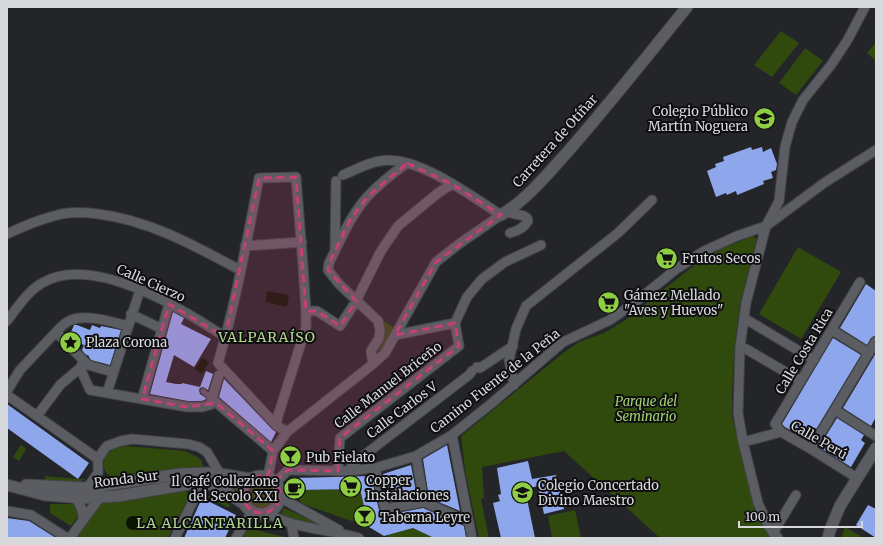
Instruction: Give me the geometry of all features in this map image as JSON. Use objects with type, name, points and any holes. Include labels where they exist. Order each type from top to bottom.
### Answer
[{"type":"main road","name":"Carretera de Otíñar","points":[[503,214],[517,204],[553,168],[593,123],[687,7]]},
{"type":"main road","points":[[828,538],[835,517],[876,448]]},
{"type":"main road","name":"Ronda Sur","points":[[7,484],[87,488],[180,474],[206,473],[250,479]]},
{"type":"main road","points":[[258,475],[272,479],[280,489],[281,498],[274,509],[267,514],[262,514],[248,508],[242,500],[242,490],[246,482],[258,475]]},
{"type":"main road","name":"Ronda Sur","points":[[7,484],[45,494],[75,497],[118,496],[189,484],[212,485],[222,489],[248,508]]},
{"type":"street","points":[[796,495],[776,536],[769,528],[758,503],[743,442],[738,413],[740,346],[746,303],[766,226],[779,201],[785,147],[792,122],[803,100],[831,65],[847,41],[865,7]]},
{"type":"street","name":"Camino Fuente de la Peña","points":[[272,479],[288,470],[343,471],[375,468],[416,456],[452,435],[564,342],[610,320],[633,304],[675,270],[704,251],[737,236],[766,226],[824,183],[876,150]]},
{"type":"street","points":[[335,251],[339,178],[363,166],[380,161],[395,160],[407,163],[452,184],[503,214],[524,216],[527,218],[528,221],[522,228],[510,233]]},
{"type":"street","points":[[373,364],[371,351],[379,338],[380,330],[378,321],[339,284],[328,270],[329,263],[350,220],[367,197],[389,176],[407,163]]},
{"type":"street","points":[[276,425],[306,327],[302,242],[296,177],[258,178],[240,270],[218,363],[276,425],[287,432]]},
{"type":"street","points":[[306,310],[317,311],[340,326],[356,301],[381,251],[398,226],[438,193],[452,184]]},
{"type":"street","points":[[514,385],[510,360],[516,329],[526,306],[618,233],[652,200]]},
{"type":"street","points":[[7,234],[36,221],[68,213],[89,213],[114,216],[153,228],[197,247],[240,270]]},
{"type":"street","name":"Carretera de Otíñar","points":[[272,479],[273,451],[287,432],[384,354],[436,262],[459,244],[503,214]]},
{"type":"street","points":[[245,246],[302,242]]},
{"type":"street","points":[[455,323],[468,297],[482,279],[505,262],[541,245]]},
{"type":"street","name":"Calle Cierzo","points":[[7,322],[21,302],[32,290],[41,284],[50,279],[66,275],[90,275],[112,279],[140,290],[203,322],[225,337]]},
{"type":"street","name":"Calle Costa Rica","points":[[781,432],[775,424],[860,282]]},
{"type":"street","points":[[107,393],[112,372],[140,290]]},
{"type":"street","points":[[142,399],[170,304]]},
{"type":"street","points":[[131,314],[162,329]]},
{"type":"street","points":[[7,391],[20,370],[63,324],[80,318],[104,319],[128,326]]},
{"type":"street","points":[[744,318],[814,360]]},
{"type":"street","name":"Calle Manuel Briceño","points":[[343,471],[340,438],[459,346],[455,323],[395,335]]},
{"type":"street","points":[[832,330],[869,353]]},
{"type":"street","points":[[56,332],[82,364],[90,390],[187,407],[202,407],[210,405],[219,375]]},
{"type":"street","points":[[811,449],[876,342]]},
{"type":"street","name":"Calle Carlos V","points":[[343,471],[475,369],[480,368],[513,346]]},
{"type":"street","points":[[740,346],[801,381]]},
{"type":"street","points":[[82,364],[112,372]]},
{"type":"street","points":[[38,416],[60,385],[82,364]]},
{"type":"street","points":[[7,394],[98,459]]},
{"type":"street","points":[[212,399],[273,451]]},
{"type":"street","points":[[835,410],[876,436]]},
{"type":"street","name":"Calle Perú","points":[[743,442],[781,432],[857,478]]},
{"type":"street","points":[[452,435],[472,538]]},
{"type":"street","points":[[87,488],[98,473],[98,459],[102,451],[107,446],[132,439],[188,444],[199,448],[207,452],[220,474]]},
{"type":"street","points":[[416,456],[424,502]]},
{"type":"street","points":[[375,468],[385,509],[424,502],[469,522]]},
{"type":"street","points":[[98,473],[109,485]]},
{"type":"street","points":[[175,538],[197,493],[194,484]]},
{"type":"street","points":[[75,497],[84,514],[83,518]]},
{"type":"street","points":[[7,511],[32,515],[68,538],[100,497]]},
{"type":"street","points":[[281,498],[345,534]]},
{"type":"street","points":[[236,538],[248,508]]},
{"type":"street","points":[[267,514],[291,523],[359,538]]},
{"type":"street","points":[[291,523],[294,538]]},
{"type":"lane","points":[[203,391],[212,399]]},
{"type":"highlighted area","points":[[407,163],[452,184],[501,215],[436,262],[395,335],[455,323],[459,346],[340,438],[338,471],[288,470],[276,481],[281,494],[277,506],[267,513],[252,512],[242,500],[244,486],[254,477],[268,475],[273,451],[216,403],[187,407],[142,399],[169,304],[225,337],[259,178],[296,177],[306,311],[317,311],[340,326],[356,301],[328,270],[329,263],[350,220],[367,197]]},
{"type":"green space","points":[[781,31],[799,43],[772,77],[754,65]]},
{"type":"green space","points":[[876,42],[876,61],[867,53]]},
{"type":"green space","points":[[805,48],[823,61],[796,95],[779,83]]},
{"type":"green space","name":"Parque del Seminario","points":[[753,236],[757,239],[740,304],[735,342],[732,416],[741,454],[756,505],[775,538],[660,538],[564,451],[482,467],[484,498],[481,499],[489,538],[479,538],[465,470],[461,436],[562,354],[579,342],[604,333],[624,321],[702,259]]},
{"type":"green space","points":[[798,247],[841,272],[801,339],[759,314]]},
{"type":"green space","points":[[380,318],[393,327],[380,351],[378,349],[383,341],[384,334]]},
{"type":"green space","points":[[21,445],[26,449],[19,461],[13,457]]},
{"type":"green space","points":[[126,446],[185,451],[201,460],[203,466],[200,468],[197,467],[113,477],[109,475],[104,469],[104,462],[107,454],[114,449]]},
{"type":"green space","points":[[45,476],[86,479],[78,482],[45,481]]},
{"type":"green space","points":[[211,478],[239,481],[235,493],[211,481]]},
{"type":"green space","points":[[261,482],[270,486],[274,495],[270,504],[261,508],[252,504],[248,495],[252,486]]},
{"type":"green space","points":[[360,489],[369,527],[303,504],[300,502],[296,490]]},
{"type":"green space","points":[[187,490],[188,499],[168,538],[76,538],[100,502]]},
{"type":"green space","points":[[206,496],[222,500],[230,505],[227,507]]},
{"type":"green space","points":[[50,504],[73,504],[79,515],[71,526],[50,513]]},
{"type":"green space","points":[[284,508],[326,527],[280,515]]},
{"type":"green space","points":[[575,510],[581,538],[552,538],[548,516]]},
{"type":"green space","points":[[845,527],[864,538],[841,538]]},
{"type":"green space","points":[[413,528],[434,538],[388,538],[388,535]]},
{"type":"green space","points":[[252,529],[289,538],[243,538],[247,531]]},
{"type":"shaded area","points":[[267,291],[289,295],[287,307],[266,302]]},
{"type":"shaded area","points":[[202,358],[209,362],[202,374],[195,369]]},
{"type":"shaded area","points":[[130,516],[136,516],[140,520],[140,526],[136,530],[130,530],[126,526],[126,520]]},
{"type":"building","points":[[751,147],[752,150],[762,147],[763,152],[771,148],[777,164],[776,170],[771,172],[773,178],[763,181],[764,184],[737,195],[736,191],[727,195],[726,193],[716,197],[707,171],[716,167],[715,164],[724,161],[723,157]]},
{"type":"building","points":[[866,284],[876,291],[876,335],[871,338],[867,345],[840,328]]},
{"type":"building","points":[[173,312],[184,318],[181,324],[211,339],[194,367],[174,355],[166,382],[176,384],[182,383],[200,387],[206,371],[213,374],[208,390],[203,387],[199,390],[200,394],[206,398],[205,400],[188,401],[150,394]]},
{"type":"building","points":[[74,325],[90,330],[92,325],[100,328],[101,326],[121,330],[110,365],[91,360],[82,350],[84,345],[73,341],[69,337]]},
{"type":"building","points":[[833,338],[861,355],[809,441],[782,424]]},
{"type":"building","points":[[876,353],[876,417],[871,426],[843,408]]},
{"type":"building","points":[[224,379],[276,432],[271,442],[219,397]]},
{"type":"building","points":[[7,404],[89,463],[78,479],[7,428]]},
{"type":"building","points":[[837,418],[864,435],[861,440],[865,443],[851,467],[819,447]]},
{"type":"building","points":[[447,445],[460,511],[429,498],[423,459]]},
{"type":"building","points":[[528,461],[532,479],[556,475],[564,509],[544,514],[538,486],[525,489],[535,538],[501,538],[493,503],[500,501],[498,495],[501,494],[497,468]]},
{"type":"building","points":[[411,465],[417,497],[389,502],[383,474]]},
{"type":"building","points":[[371,476],[379,510],[383,515],[423,508],[464,526],[466,538],[434,538],[413,528],[384,536],[369,527],[360,489],[294,490],[293,478]]},
{"type":"building","points":[[202,498],[236,515],[225,538],[184,538]]},
{"type":"building","points":[[868,505],[876,509],[876,538],[856,525]]},
{"type":"building","points":[[7,518],[29,521],[56,538],[7,538]]},
{"type":"place","name":"Colegio Público Martín Noguera","points":[[764,118]]},
{"type":"place","name":"Frutos Secos","points":[[666,258]]},
{"type":"place","name":"Gámez Mellado \"Aves y Huevos\"","points":[[608,302]]},
{"type":"place","name":"Plaza Corona","points":[[70,342]]},
{"type":"place","name":"Pub Fielato","points":[[291,457]]},
{"type":"place","name":"Copper Instalaciones","points":[[350,487]]},
{"type":"place","name":"Il Café Collezione del Secolo XXI","points":[[294,488]]},
{"type":"place","name":"Colegio Concertado Divino Maestro","points":[[522,492]]},
{"type":"place","name":"Taberna Leyre","points":[[364,517]]},
{"type":"district","name":"VALPARAÍSO","points":[[267,337]]},
{"type":"district","name":"LA ALCANTARILLA","points":[[210,523]]}]
